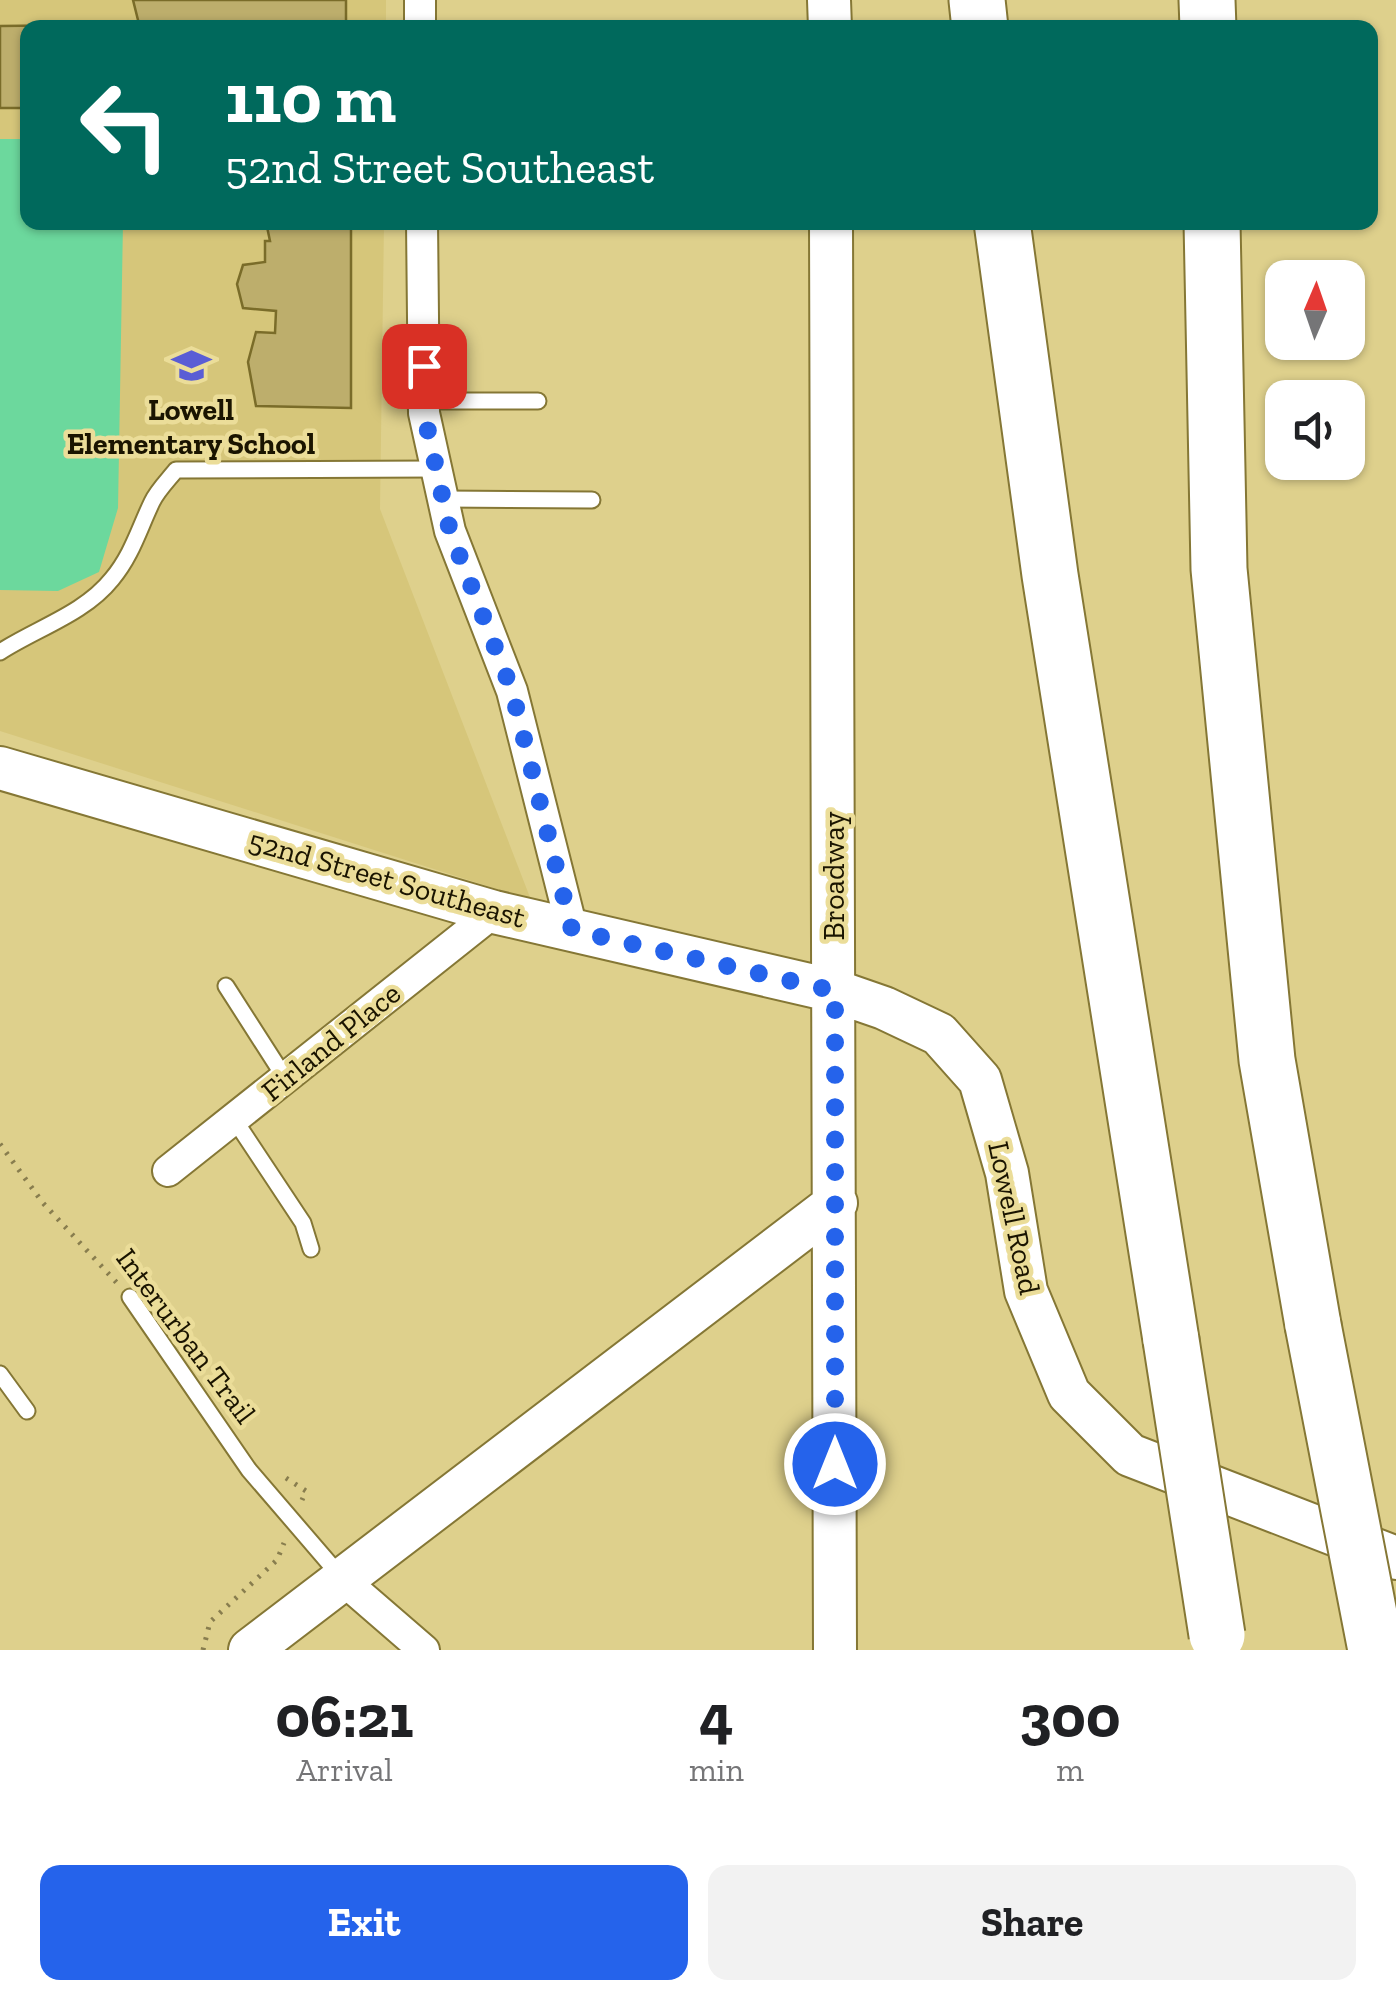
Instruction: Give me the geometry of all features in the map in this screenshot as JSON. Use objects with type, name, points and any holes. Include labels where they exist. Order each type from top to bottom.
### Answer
[{"type":"highway","points":[[1003,230],[1056,613],[1219,1642]]},
{"type":"highway","points":[[1212,230],[1220,589],[1267,1060],[1376,1650]]},
{"type":"street","points":[[422,230],[424,401],[436,469],[450,531],[512,691],[572,930]]},
{"type":"street","name":"Broadway","points":[[830,230],[836,1203],[834,1650]]},
{"type":"street","name":"52nd Street Southeast","points":[[0,768],[494,912],[835,991]]},
{"type":"street","name":"Firland Place","points":[[168,1171],[494,912]]},
{"type":"street","name":"Lowell Road","points":[[835,991],[884,1008],[939,1034],[980,1080],[1007,1173],[1026,1291],[1068,1394],[1130,1455],[1396,1558]]},
{"type":"street","points":[[250,1650],[836,1203]]},
{"type":"street","points":[[343,1580],[424,1650]]},
{"type":"lane","points":[[424,401],[538,401]]},
{"type":"lane","points":[[0,652],[33,630],[75,611],[111,582],[137,543],[152,500],[176,470],[436,469]]},
{"type":"lane","points":[[443,499],[592,500]]},
{"type":"lane","points":[[226,986],[286,1078]]},
{"type":"lane","points":[[234,1119],[304,1223],[311,1248]]},
{"type":"lane","name":"Interurban Trail","points":[[130,1297],[249,1470],[343,1580]]},
{"type":"lane","points":[[0,1374],[28,1412]]},
{"type":"path","name":"Interurban Trail","points":[[0,1144],[43,1203],[130,1297]]},
{"type":"path","name":"Interurban Trail","points":[[203,1650],[210,1622],[278,1560],[306,1491],[291,1478],[249,1470]]},
{"type":"shaded area","name":"Lowell Elementary School","points":[[0,0],[386,0],[386,20],[20,20],[20,230],[384,230],[380,509],[531,900],[0,731]]},
{"type":"green space","points":[[0,139],[20,139],[20,230],[123,230],[118,508],[99,572],[58,591],[0,590]]},
{"type":"building","points":[[133,0],[346,0],[346,20],[138,20]]},
{"type":"building","points":[[0,26],[20,26],[20,108],[0,108]]},
{"type":"building","name":"Lowell Elementary School","points":[[268,230],[351,230],[351,408],[256,406],[248,362],[256,332],[275,333],[276,311],[243,308],[237,284],[243,265],[265,262],[265,241],[270,241]]},
{"type":"place","name":"Lowell Elementary School","points":[[191,366]]},
{"type":"route","points":[[424,366],[424,413],[450,531],[512,691],[572,930],[835,991],[835,1464]]}]
